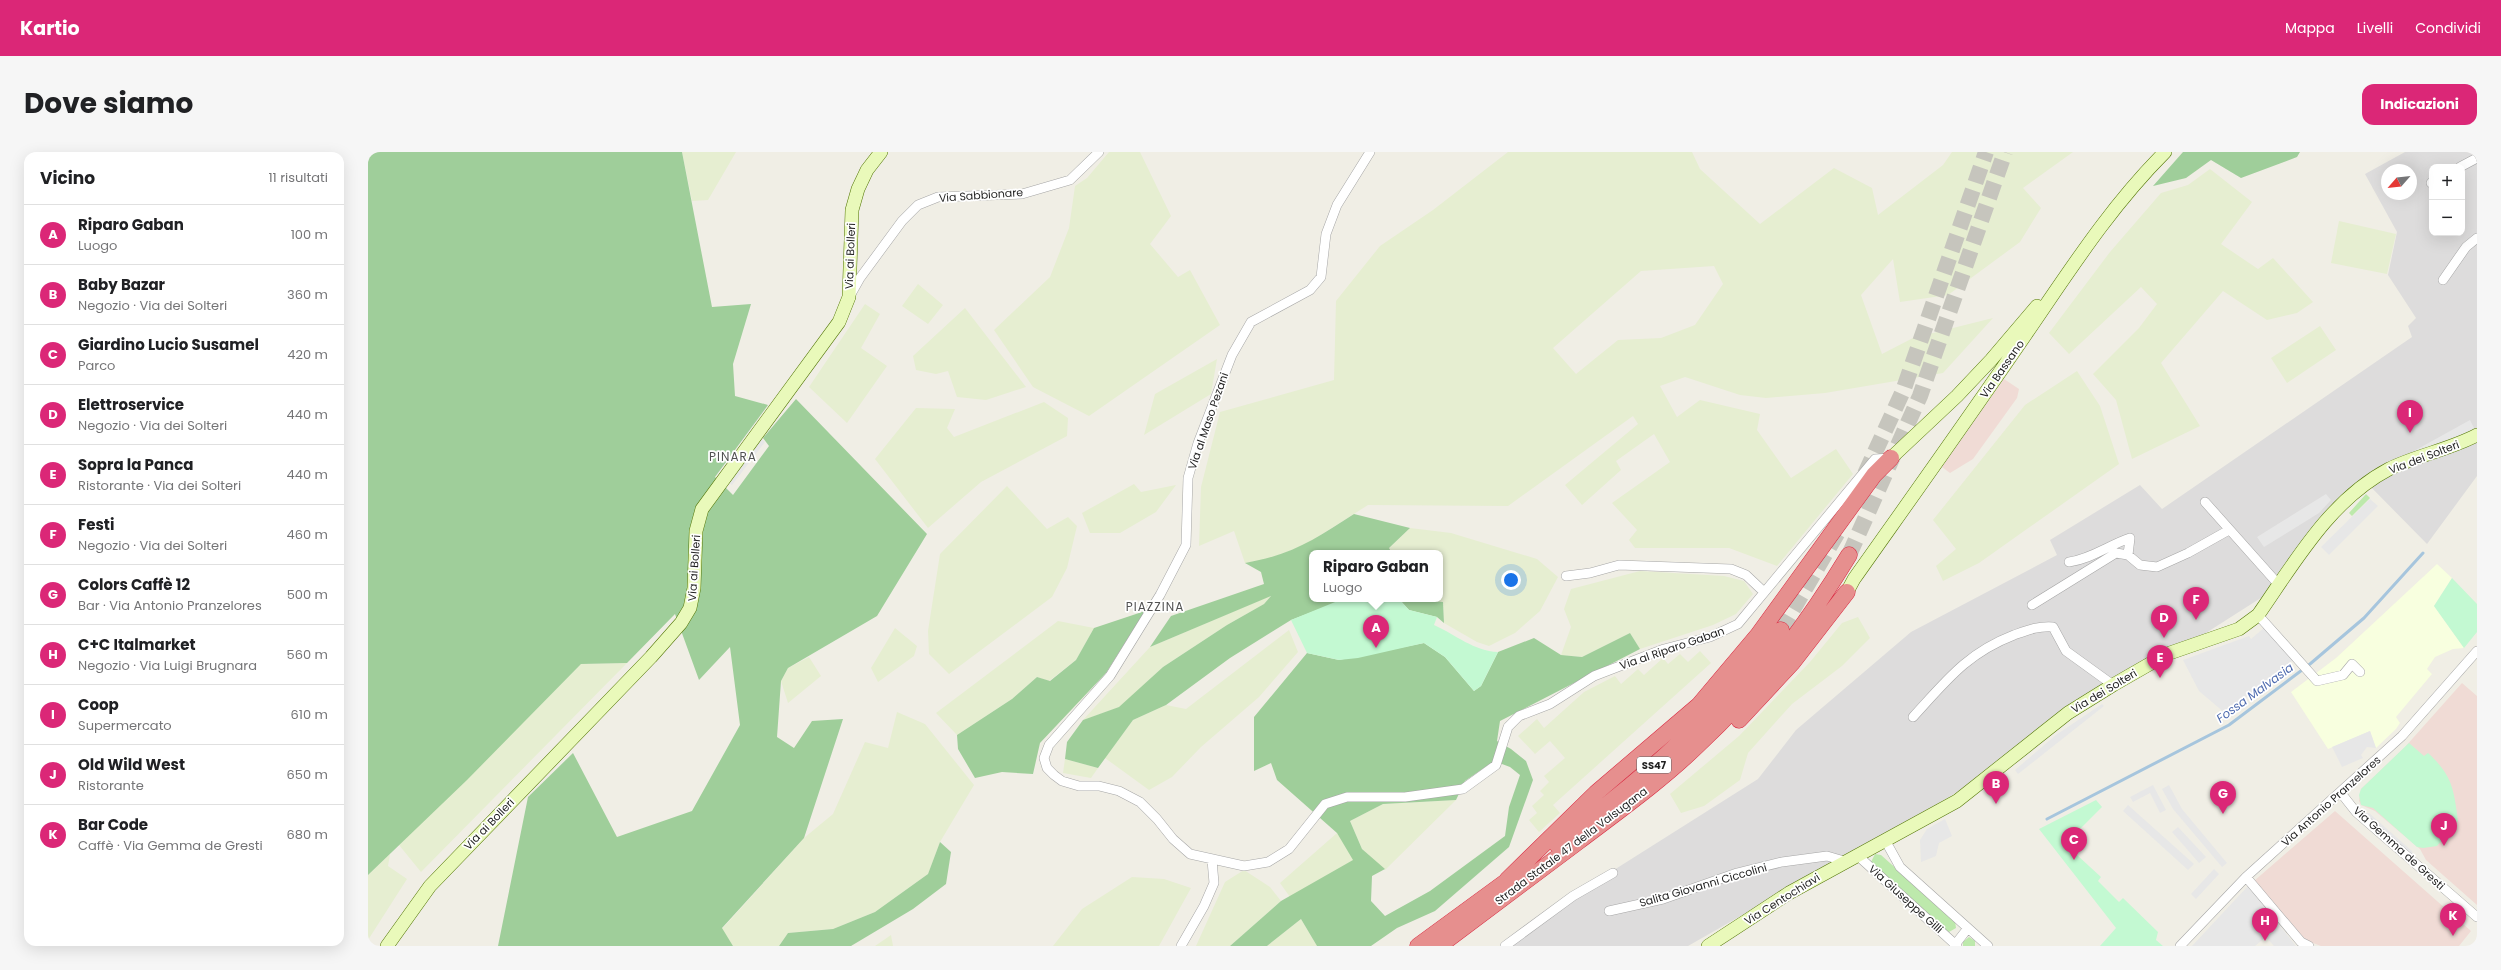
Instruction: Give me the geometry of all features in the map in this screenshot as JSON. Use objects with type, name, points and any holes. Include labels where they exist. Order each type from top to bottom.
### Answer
[{"type":"highway","points":[[1507,880],[1596,793],[1699,705],[1758,635],[1870,481],[1891,458]]},
{"type":"highway","name":"Strada Statale 47 della Valsugana","points":[[1439,946],[1617,813],[1699,745],[1734,709],[1792,642],[1815,611],[1848,555]]},
{"type":"highway","points":[[1617,813],[1648,797],[1705,751],[1735,724],[1792,663],[1847,592]]},
{"type":"highway","name":"Strada Statale 47 della Valsugana","points":[[1418,946],[1580,826],[1660,760],[1738,685],[1781,630]]},
{"type":"street","name":"Via ai Bolleri","points":[[386,946],[430,886],[651,657],[681,623],[690,608],[694,588],[696,531],[702,509],[838,322],[849,297],[852,210],[858,189],[867,170],[881,152]]},
{"type":"street","name":"Via Sabbionare","points":[[849,297],[860,278],[902,221],[918,205],[938,197],[1022,194],[1070,180],[1099,152]]},
{"type":"street","name":"Via al Maso Pezani","points":[[1212,860],[1190,854],[1173,839],[1157,819],[1140,802],[1119,791],[1099,786],[1079,786],[1062,781],[1047,768],[1044,758],[1048,745],[1110,676],[1130,647],[1180,558],[1186,545],[1188,478],[1198,443],[1232,355],[1251,322],[1310,290],[1321,276],[1326,234],[1337,205],[1370,152]]},
{"type":"street","name":"Via Bassano","points":[[1847,592],[1854,579],[2026,334],[2087,244],[2132,187],[2165,152]]},
{"type":"street","points":[[2465,164],[2477,158]]},
{"type":"street","points":[[2443,280],[2466,247],[2477,238]]},
{"type":"street","points":[[1891,458],[1991,360],[2087,244]]},
{"type":"street","name":"Via dei Solteri","points":[[1857,855],[1957,801],[2068,713],[2113,685],[2167,654],[2240,629],[2258,615],[2326,521],[2357,490],[2391,468],[2462,443],[2477,435]]},
{"type":"street","name":"Via al Riparo Gaban","points":[[1212,860],[1244,866],[1268,862],[1289,849],[1325,804],[1347,797],[1405,797],[1463,789],[1496,765],[1508,727],[1519,716],[1550,704],[1594,676],[1664,649],[1710,637],[1738,624],[1875,459],[1891,458]]},
{"type":"street","points":[[2205,502],[2279,585]]},
{"type":"street","points":[[2032,605],[2116,553],[2128,555],[2140,565],[2157,567],[2188,553],[2229,530]]},
{"type":"street","points":[[2069,562],[2086,559],[2106,546],[2130,538],[2128,555]]},
{"type":"street","points":[[1566,576],[1590,573],[1619,565],[1732,569],[1746,575],[1764,592]]},
{"type":"street","points":[[2258,615],[2317,681],[2343,675],[2352,664],[2360,672]]},
{"type":"street","points":[[1913,717],[1962,664],[1992,644],[2039,626],[2053,627],[2066,651],[2113,685]]},
{"type":"street","name":"Via Antonio Pranzelores","points":[[2180,946],[2246,877],[2341,793],[2402,736],[2477,651]]},
{"type":"street","name":"Via Gemma de Gresti","points":[[2341,793],[2356,812],[2477,917]]},
{"type":"street","name":"Via Giuseppe Gilli","points":[[1885,840],[1900,867],[1988,946]]},
{"type":"street","name":"Via Giuseppe Gilli","points":[[1857,855],[1955,945],[1968,928]]},
{"type":"street","name":"Via Centochiavi","points":[[1708,946],[1789,892],[1857,855]]},
{"type":"street","name":"Salita Giovanni Ciccolini","points":[[1609,911],[1663,899],[1737,873],[1782,862],[1827,856],[1844,861]]},
{"type":"street","points":[[1181,946],[1204,906],[1214,883],[1212,860]]},
{"type":"street","points":[[1506,946],[1574,896],[1613,873]]},
{"type":"street","points":[[2246,877],[2301,942],[2309,946]]},
{"type":"shaded area","points":[[682,152],[736,152],[708,200],[692,201]]},
{"type":"shaded area","points":[[1109,152],[1140,152],[1171,216],[1150,244],[1178,277],[1190,270],[1220,325],[1089,416],[1033,387],[994,330],[1050,277],[1069,228],[1075,186],[1087,178]]},
{"type":"shaded area","points":[[1508,152],[1692,152],[1700,169],[1760,224],[1834,168],[1872,188],[1878,215],[1943,165],[1952,152],[2073,152],[2023,188],[2041,208],[2020,242],[1948,295],[1900,302],[1893,259],[1861,295],[1882,354],[1913,338],[1993,318],[1943,373],[1825,393],[1766,398],[1740,395],[1685,377],[1660,386],[1677,417],[1700,400],[1760,414],[1757,430],[1791,478],[1836,449],[1853,474],[1777,566],[1729,548],[1635,548],[1629,540],[1637,530],[1612,503],[1670,462],[1654,434],[1616,461],[1621,470],[1582,505],[1565,485],[1638,424],[1633,416],[1508,506],[1368,505],[1305,545],[1269,559],[1245,563],[1234,531],[1199,546],[1201,487],[1220,412],[1334,380],[1336,301],[1380,246],[1433,210]],"holes":[[[1714,266],[1723,284],[1695,325],[1661,338],[1618,340],[1576,374],[1553,348],[1641,271]]]},
{"type":"shaded area","points":[[2405,152],[2477,152],[2477,476],[2427,544],[2365,481],[2267,594],[1949,797],[1688,946],[1503,946],[1530,923],[1758,779],[1796,730],[1911,632],[2057,555],[2050,540],[2140,485],[2162,509],[2412,337],[2408,326],[2416,318],[2388,275],[2397,232],[2365,174],[2381,165],[2381,200],[2417,200],[2417,164],[2383,164]]},
{"type":"shaded area","points":[[2210,169],[2252,202],[2221,244],[2258,269],[2273,258],[2313,302],[2297,313],[2267,320],[2223,291],[2161,363],[2200,426],[2132,459],[2116,400],[2093,374],[2139,328],[2157,304],[2141,287],[2069,354],[2049,333],[2110,252],[2161,193],[2188,185]]},
{"type":"shaded area","points":[[2339,221],[2396,234],[2387,274],[2331,263]]},
{"type":"shaded area","points":[[918,284],[943,305],[928,324],[902,306]]},
{"type":"shaded area","points":[[865,304],[880,314],[861,348],[887,366],[847,423],[809,387]]},
{"type":"shaded area","points":[[965,308],[1026,387],[986,400],[957,397],[948,371],[936,374],[916,370],[913,356]]},
{"type":"shaded area","points":[[2320,326],[2336,350],[2287,383],[2271,358]]},
{"type":"shaded area","points":[[1217,359],[1211,394],[1144,435],[1155,394]]},
{"type":"shaded area","points":[[2077,371],[2100,406],[2119,464],[1979,563],[1943,581],[1936,566],[1956,549],[1933,520],[2025,405]]},
{"type":"shaded area","points":[[2004,379],[2019,389],[2017,398],[1973,459],[1950,473],[1942,467]]},
{"type":"shaded area","points":[[1044,402],[1068,418],[1067,436],[981,482],[928,528],[875,459],[916,408],[955,409],[947,428],[954,437]]},
{"type":"shaded area","points":[[2470,420],[2476,432],[2405,456]]},
{"type":"shaded area","points":[[757,435],[765,442],[732,485],[723,478]]},
{"type":"shaded area","points":[[1134,484],[1141,492],[1176,485],[1156,512],[1120,533],[1090,533],[1082,513]]},
{"type":"shaded area","points":[[1007,486],[1047,529],[1068,517],[1077,526],[1067,568],[1052,597],[949,674],[929,654],[928,631],[940,554]]},
{"type":"shaded area","points":[[2326,494],[2331,500],[2319,513],[2264,547],[2257,537]]},
{"type":"shaded area","points":[[2370,499],[2378,506],[2329,555],[2321,547]]},
{"type":"shaded area","points":[[1410,528],[1451,533],[1537,559],[1558,577],[1540,611],[1515,633],[1489,646],[1477,642],[1444,623],[1443,550],[1390,550],[1389,548]]},
{"type":"shaded area","points":[[2437,564],[2452,578],[2434,606],[2464,648],[2453,649],[2435,657],[2427,669],[2432,674],[2396,717],[2400,723],[2396,729],[2376,748],[2370,731],[2328,749],[2291,692],[2336,658]]},
{"type":"shaded area","points":[[1640,571],[1724,576],[1744,581],[1753,594],[1736,614],[1713,625],[1640,649],[1630,633],[1582,657],[1561,655],[1571,627],[1564,609],[1571,589]]},
{"type":"shaded area","points":[[1272,595],[1264,604],[1227,625],[1163,667],[1120,707],[1083,720],[1150,647]]},
{"type":"shaded area","points":[[1858,617],[1870,638],[1842,666],[1792,704],[1748,753],[1740,780],[1704,806],[1681,813],[1670,794],[1739,736],[1810,662],[1842,623]]},
{"type":"shaded area","points":[[1058,621],[1094,628],[1076,660],[1049,681],[1037,677],[1012,699],[957,735],[936,713]]},
{"type":"shaded area","points":[[2265,627],[2293,660],[2226,714],[2199,691],[2183,660],[2249,636],[2251,639]]},
{"type":"shaded area","points":[[895,628],[917,646],[914,656],[878,682],[871,668]]},
{"type":"shaded area","points":[[1289,630],[1298,652],[1259,697],[1201,747],[1172,777],[1149,790],[1105,758],[1133,720],[1166,705],[1186,709]]},
{"type":"shaded area","points":[[1700,651],[1711,663],[1553,805],[1560,813],[1539,832],[1529,820],[1537,813],[1532,806],[1544,795],[1540,791],[1549,782],[1544,776],[1565,758],[1550,741],[1535,754],[1518,736],[1537,719],[1544,728],[1584,692],[1615,676],[1621,684],[1638,669],[1644,675],[1663,658],[1668,664],[1680,654],[1688,662]]},
{"type":"shaded area","points":[[809,657],[821,676],[788,703],[781,681],[788,668]]},
{"type":"shaded area","points":[[627,663],[421,872],[399,845],[581,664]]},
{"type":"shaded area","points":[[2462,683],[2477,696],[2477,905],[2426,860],[2420,849],[2375,811],[2361,805],[2359,801],[2361,789],[2405,747]]},
{"type":"shaded area","points":[[2102,704],[2104,706],[2018,774],[2015,770],[2056,735]]},
{"type":"shaded area","points":[[897,712],[925,724],[974,785],[940,842],[928,874],[875,912],[833,929],[788,933],[779,946],[733,946],[722,929],[804,838],[833,814],[865,742],[888,748]]},
{"type":"shaded area","points":[[2370,731],[2376,748],[2367,747],[2361,755],[2363,758],[2342,767],[2332,747]]},
{"type":"shaded area","points":[[1065,759],[1098,768],[1091,778],[1063,773]]},
{"type":"shaded area","points":[[2153,785],[2166,810],[2160,813],[2150,793],[2133,802],[2130,797]]},
{"type":"shaded area","points":[[2169,785],[2182,809],[2227,863],[2222,867],[2173,809],[2162,789]]},
{"type":"shaded area","points":[[1456,800],[1385,870],[1362,849],[1350,821],[1383,804]]},
{"type":"shaded area","points":[[2128,805],[2194,864],[2188,870],[2123,811]]},
{"type":"shaded area","points":[[2335,811],[2471,931],[2459,946],[2321,946],[2305,940],[2254,881]]},
{"type":"shaded area","points":[[2363,813],[2369,813],[2412,851],[2414,858]]},
{"type":"shaded area","points":[[1945,819],[1952,836],[1939,843],[1936,856],[1921,862],[1920,840],[1927,829]]},
{"type":"shaded area","points":[[2178,827],[2206,857],[2199,863],[2172,832]]},
{"type":"shaded area","points":[[1337,833],[1354,860],[1290,897],[1280,883]]},
{"type":"shaded area","points":[[390,854],[388,866],[407,879],[368,940],[368,875]]},
{"type":"shaded area","points":[[2214,869],[2219,874],[2196,899],[2191,894]]},
{"type":"shaded area","points":[[1244,870],[1270,887],[1281,901],[1230,946],[1196,946],[1225,882]]},
{"type":"shaded area","points":[[1132,877],[1164,879],[1191,888],[1159,946],[1053,946],[1082,909]]},
{"type":"shaded area","points":[[2248,886],[2296,946],[2274,946],[2266,937],[2255,946],[2192,946]]},
{"type":"shaded area","points":[[1301,919],[1317,946],[1267,946]]},
{"type":"shaded area","points":[[891,935],[893,946],[875,946]]},
{"type":"green space","points":[[368,152],[682,152],[712,307],[751,304],[733,364],[735,396],[768,405],[715,477],[733,495],[769,446],[763,438],[796,399],[927,534],[877,616],[788,668],[781,681],[777,737],[794,748],[812,721],[843,719],[804,838],[722,928],[733,946],[498,946],[528,797],[573,753],[617,837],[692,811],[740,725],[730,647],[699,680],[675,614],[627,663],[581,664],[467,780],[368,875]]},
{"type":"green space","points":[[2183,152],[2300,152],[2297,157],[2241,178],[2211,160],[2186,178],[2153,186]]},
{"type":"green space","points":[[2366,494],[2370,498],[2352,516],[2349,513]]},
{"type":"green space","points":[[1354,514],[1410,528],[1389,548],[1390,550],[1309,550],[1309,602],[1338,602],[1291,620],[1230,658],[1166,705],[1133,720],[1098,768],[1065,759],[1067,742],[1083,720],[1119,707],[1163,667],[1227,625],[1264,604],[1271,596],[1150,647],[1171,616],[1264,584],[1261,572],[1245,563],[1262,560],[1290,551],[1327,531]]},
{"type":"green space","points":[[2452,578],[2477,604],[2477,632],[2464,648],[2434,606]]},
{"type":"green space","points":[[1335,602],[1402,602],[1409,610],[1437,617],[1434,625],[1465,642],[1481,649],[1498,652],[1481,686],[1474,691],[1445,657],[1424,643],[1358,658],[1339,660],[1307,653],[1291,620]]},
{"type":"green space","points":[[1402,602],[1443,602],[1444,623],[1437,617],[1409,610]]},
{"type":"green space","points":[[1145,611],[1106,673],[1040,743],[1033,774],[1002,772],[975,778],[958,749],[957,735],[1012,699],[1037,677],[1050,681],[1076,660],[1094,628]]},
{"type":"green space","points":[[1630,633],[1640,649],[1500,721],[1497,741],[1511,749],[1526,761],[1533,780],[1509,847],[1435,911],[1397,928],[1371,946],[1317,946],[1301,919],[1267,946],[1230,946],[1281,901],[1353,860],[1337,833],[1277,780],[1271,763],[1254,771],[1254,717],[1307,653],[1339,660],[1424,643],[1445,657],[1474,691],[1481,686],[1498,652],[1534,638],[1561,655],[1582,657]],"holes":[[[1494,761],[1510,767],[1520,775],[1509,807],[1505,836],[1430,891],[1385,916],[1371,901],[1372,876],[1385,869],[1362,849],[1350,821],[1383,804],[1456,800],[1465,781]]]},
{"type":"green space","points":[[2409,743],[2424,756],[2428,753],[2436,761],[2447,776],[2453,791],[2458,821],[2437,846],[2423,848],[2417,847],[2373,808],[2361,805],[2359,795],[2361,789]]},
{"type":"green space","points":[[2096,800],[2102,807],[2065,844],[2101,877],[2098,881],[2119,902],[2123,898],[2158,932],[2156,940],[2163,946],[2100,946],[2116,928],[2039,829]]},
{"type":"green space","points":[[940,842],[951,852],[946,884],[913,909],[851,946],[779,946],[788,933],[833,929],[875,912],[928,874]]},
{"type":"green space","points":[[1875,854],[1881,855],[1955,921],[1956,928],[1949,932],[1947,931],[1871,862]]},
{"type":"green space","points":[[1969,937],[1975,941],[1975,946],[1963,946],[1963,942]]},
{"type":"waterway","name":"Fossa Malvasia","points":[[2047,819],[2229,725],[2310,664],[2364,618],[2423,553]]},
{"type":"tunnel","points":[[1865,474],[1903,391],[1986,152]]},
{"type":"tunnel","points":[[1849,555],[1920,396],[2005,152]]},
{"type":"tunnel","points":[[1781,630],[1838,532]]},
{"type":"place","name":"Coop","points":[[2410,433]]},
{"type":"place","name":"Festi","points":[[2196,620]]},
{"type":"place","name":"Elettroservice","points":[[2164,638]]},
{"type":"place","name":"Riparo Gaban","points":[[1376,648]]},
{"type":"place","name":"Sopra la Panca","points":[[2160,678]]},
{"type":"place","name":"Baby Bazar","points":[[1996,804]]},
{"type":"place","name":"Colors Caffè 12","points":[[2223,814]]},
{"type":"place","name":"Old Wild West","points":[[2444,846]]},
{"type":"place","name":"Giardino Lucio Susamel","points":[[2074,860]]},
{"type":"place","name":"Bar Code","points":[[2453,936]]},
{"type":"place","name":"C+C Italmarket","points":[[2265,941]]},
{"type":"district","name":"PINARA","points":[[733,457]]},
{"type":"district","name":"PIAZZINA","points":[[1155,607]]}]
